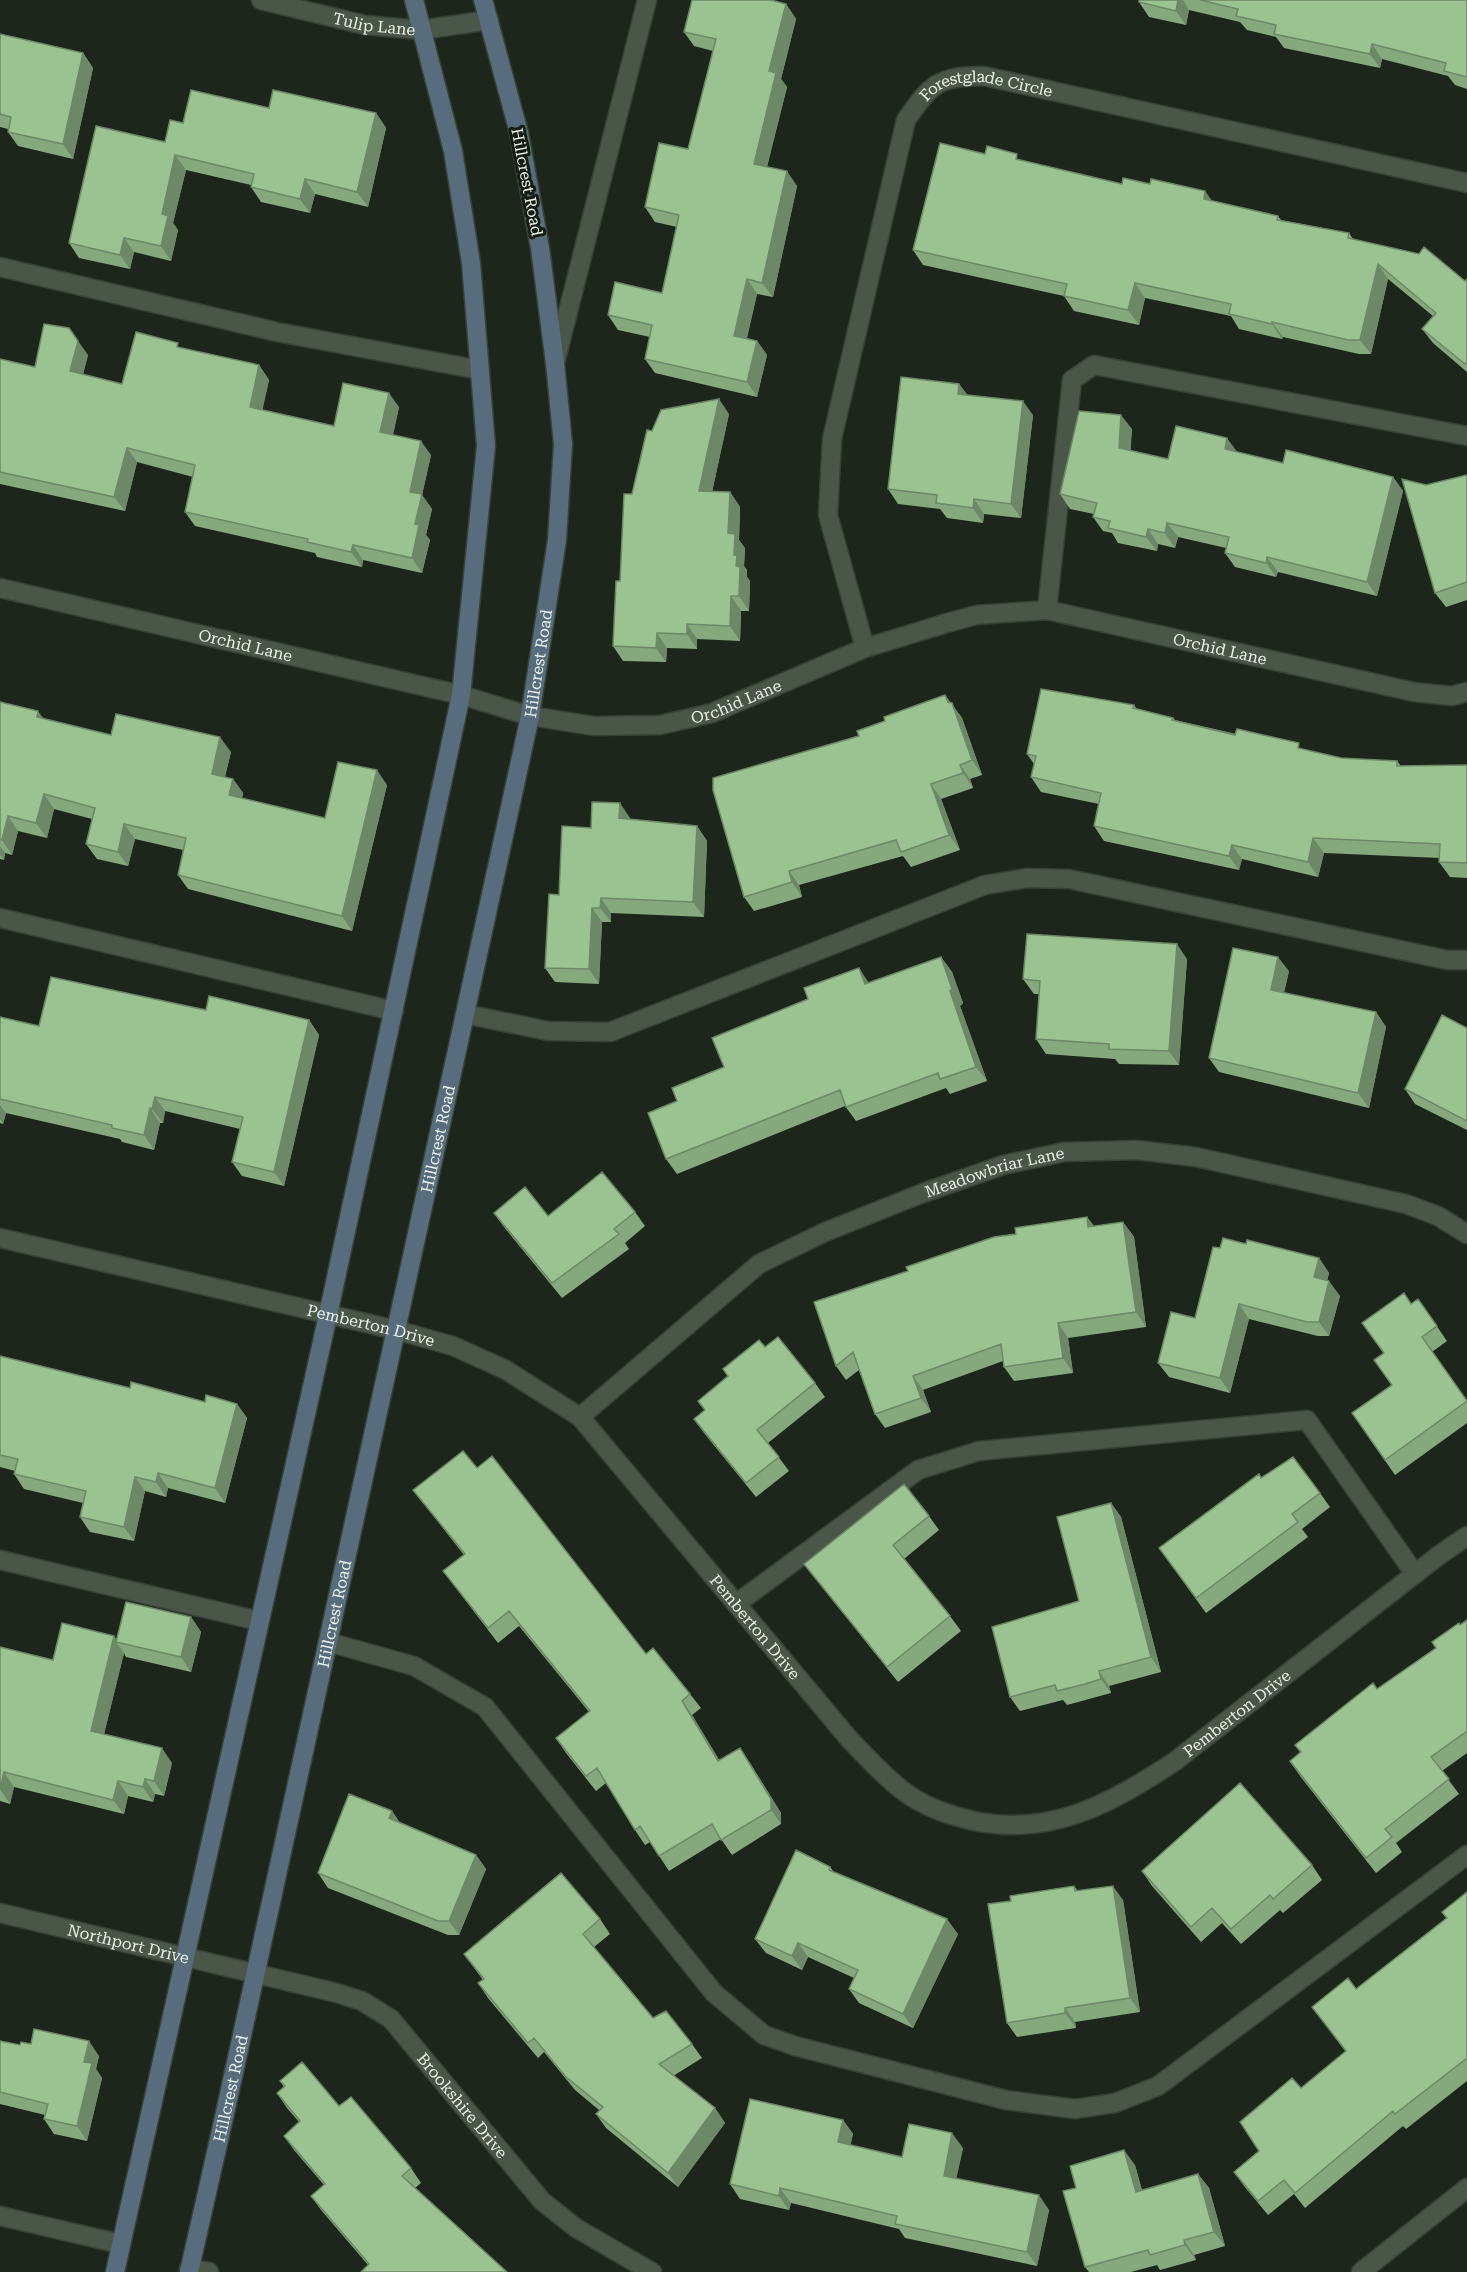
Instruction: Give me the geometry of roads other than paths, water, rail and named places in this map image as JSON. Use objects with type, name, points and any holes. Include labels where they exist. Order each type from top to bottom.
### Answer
[{"type":"main road","points":[[115,2272],[328,1315],[461,695],[486,446],[471,263],[453,151],[414,0]]},
{"type":"main road","name":"Hillcrest Road","points":[[189,2270],[530,716],[556,540],[563,444],[540,248],[519,134],[483,0]]},
{"type":"street","name":"Tulip Lane","points":[[261,0],[365,25],[421,30],[489,20]]},
{"type":"street","points":[[555,363],[647,0]]},
{"type":"street","name":"Forestglade Circle","points":[[865,648],[828,515],[832,439],[906,120],[926,91],[950,79],[984,76],[1467,183]]},
{"type":"street","points":[[0,267],[277,332],[480,370]]},
{"type":"street","points":[[1047,610],[1072,380],[1094,365],[1467,436]]},
{"type":"street","name":"Orchid Lane","points":[[0,588],[461,695],[530,716],[594,726],[660,725],[712,713],[865,648],[976,615],[1047,610],[1414,692],[1452,696],[1467,692]]},
{"type":"street","points":[[465,1014],[548,1031],[610,1032],[986,885],[1026,878],[1069,879],[1447,960],[1467,960]]},
{"type":"street","points":[[0,918],[394,1011]]},
{"type":"street","name":"Meadowbriar Lane","points":[[580,1417],[759,1264],[825,1232],[923,1193],[1003,1165],[1064,1152],[1137,1150],[1196,1156],[1406,1204],[1438,1216],[1467,1234]]},
{"type":"street","name":"Pemberton Drive","points":[[0,1238],[396,1330],[453,1346],[506,1370],[580,1417],[850,1740],[885,1776],[906,1793],[932,1809],[994,1825],[1026,1826],[1058,1821],[1092,1809],[1128,1792],[1174,1762],[1467,1536]]},
{"type":"street","points":[[736,1604],[918,1470],[979,1451],[1306,1420],[1415,1574]]},
{"type":"street","points":[[0,1560],[259,1621]]},
{"type":"street","points":[[328,1642],[414,1666],[485,1707],[714,1993],[764,2035],[795,2046],[1006,2100],[1075,2109],[1116,2103],[1158,2086],[1467,1855]]},
{"type":"street","name":"Northport Drive","points":[[0,1913],[255,1974]]},
{"type":"street","name":"Brookshire Drive","points":[[255,1974],[353,1998],[391,2019],[542,2201],[576,2228],[652,2272]]},
{"type":"street","points":[[1361,2272],[1467,2188]]},
{"type":"street","points":[[0,2216],[121,2244]]},
{"type":"street","points":[[189,2270],[209,2272]]}]
